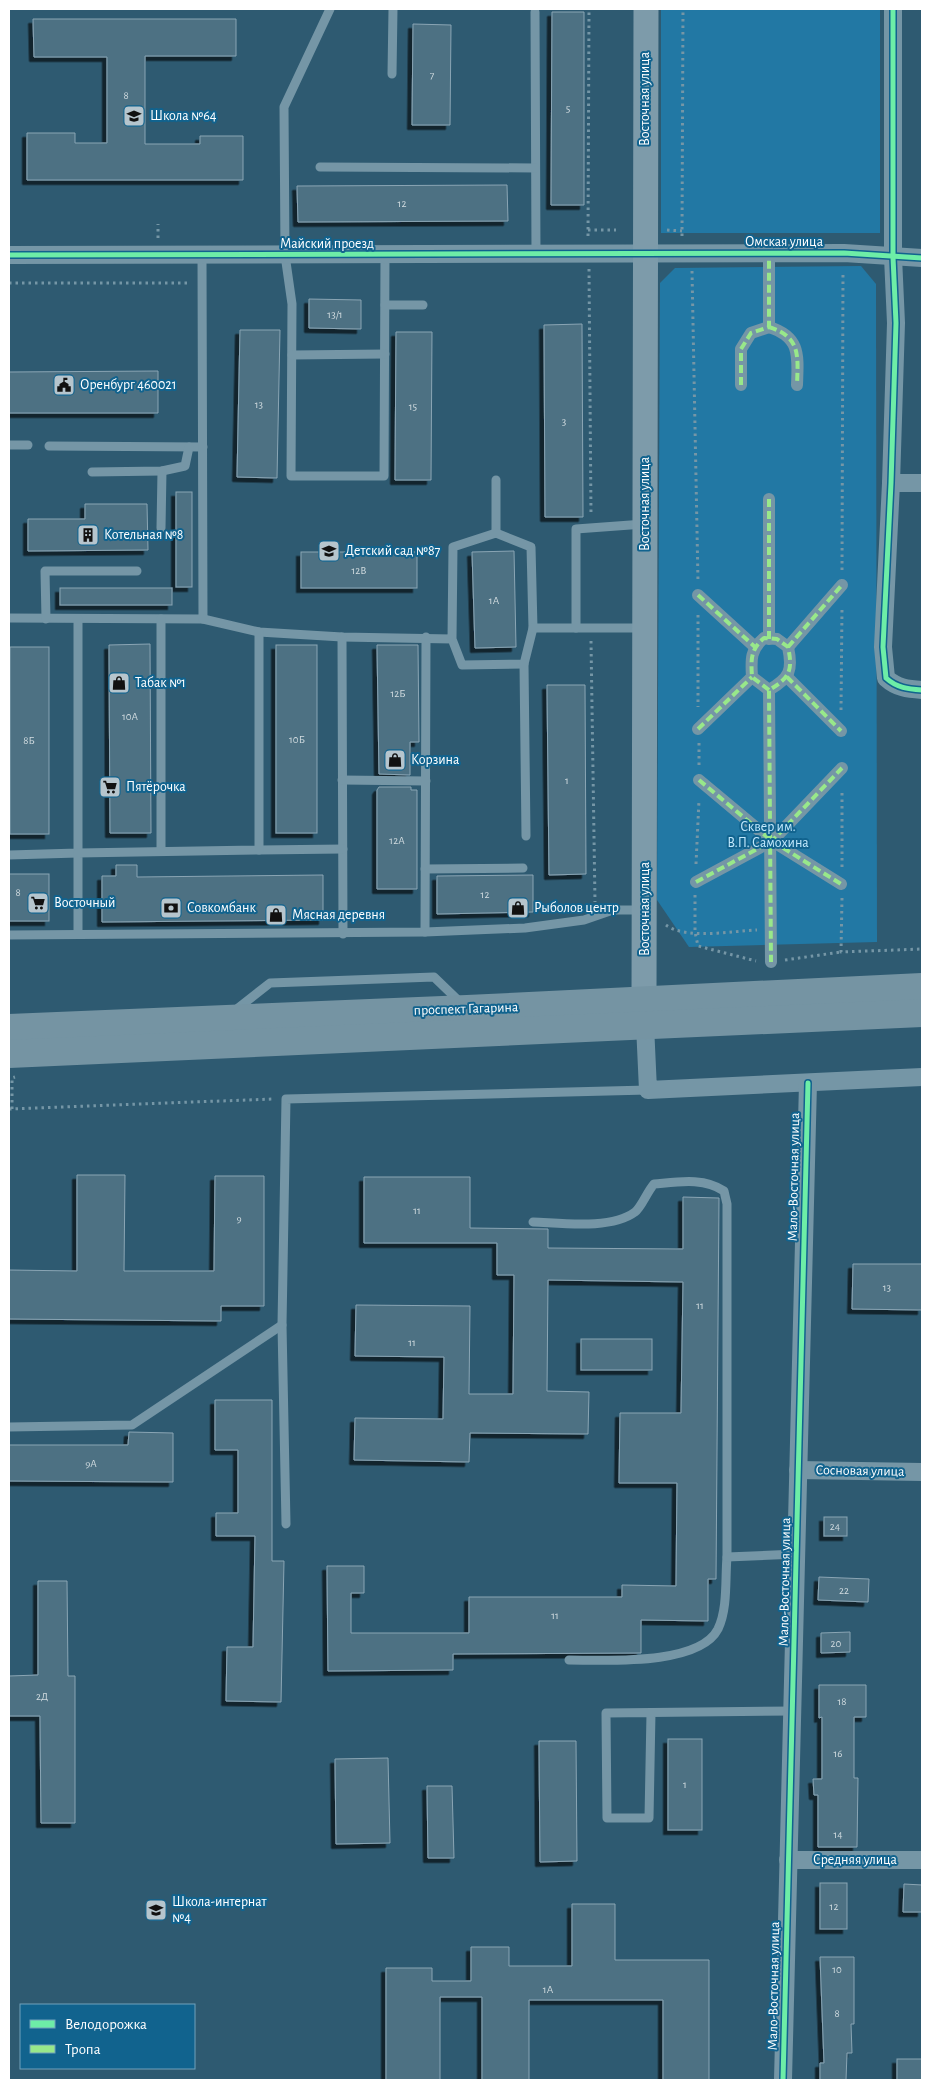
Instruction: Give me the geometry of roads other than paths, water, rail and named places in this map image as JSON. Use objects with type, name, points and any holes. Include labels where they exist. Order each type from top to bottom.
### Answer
[{"type":"main road","name":"Восточная улица","points":[[645,1013],[646,9]]},
{"type":"main road","name":"проспект Гагарина","points":[[10,1066],[645,1013],[922,987]]},
{"type":"main road","name":"проспект Гагарина","points":[[9,1028],[467,1009],[645,1013],[922,1013]]},
{"type":"street","points":[[893,9],[893,257],[896,323],[883,647],[886,678],[893,684],[903,688],[922,690]]},
{"type":"street","name":"Майский проезд","points":[[9,255],[536,255],[645,253]]},
{"type":"street","name":"Омская улица","points":[[645,253],[844,253],[922,258]]},
{"type":"street","points":[[769,259],[769,327]]},
{"type":"street","points":[[741,385],[742,349],[751,333],[769,327],[784,332],[792,342],[798,359],[798,385]]},
{"type":"street","points":[[891,483],[922,483]]},
{"type":"street","points":[[769,499],[769,639]]},
{"type":"street","points":[[788,647],[842,585]]},
{"type":"street","points":[[698,595],[754,646]]},
{"type":"street","points":[[764,638],[778,639],[788,647],[791,663],[787,677],[770,690],[752,677],[750,657],[754,646],[764,638]]},
{"type":"street","points":[[698,729],[752,677]]},
{"type":"street","points":[[787,677],[842,732]]},
{"type":"street","points":[[770,690],[771,962]]},
{"type":"street","points":[[696,882],[772,841],[842,768]]},
{"type":"street","points":[[699,780],[772,841],[842,884]]},
{"type":"street","points":[[645,1013],[648,1090],[922,1077]]},
{"type":"street","name":"Мало-Восточная улица","points":[[783,2080],[808,1083]]},
{"type":"street","name":"Сосновая улица","points":[[798,1470],[922,1472]]},
{"type":"street","name":"Средняя улица","points":[[788,1860],[922,1860]]},
{"type":"lane","points":[[330,9],[284,107],[285,255],[292,304],[291,476],[384,476],[385,255]]},
{"type":"lane","points":[[392,74],[394,9]]},
{"type":"lane","points":[[535,12],[536,255]]},
{"type":"lane","points":[[320,168],[535,168]]},
{"type":"lane","points":[[202,255],[203,619]]},
{"type":"lane","points":[[385,305],[423,305]]},
{"type":"lane","points":[[292,355],[385,354]]},
{"type":"lane","points":[[9,445],[28,445]]},
{"type":"lane","points":[[49,446],[203,447]]},
{"type":"lane","points":[[92,472],[162,471],[185,466],[189,447]]},
{"type":"lane","points":[[162,471],[162,528]]},
{"type":"lane","points":[[496,480],[496,533]]},
{"type":"lane","points":[[576,628],[576,529],[645,524]]},
{"type":"lane","points":[[524,664],[462,665],[452,639],[453,547],[496,533],[531,547],[533,628],[524,664],[526,836]]},
{"type":"lane","points":[[46,619],[45,571],[137,571]]},
{"type":"lane","points":[[9,618],[203,619],[259,632],[342,637],[426,637],[452,639]]},
{"type":"lane","points":[[78,619],[78,934]]},
{"type":"lane","points":[[160,619],[160,851]]},
{"type":"lane","points":[[533,628],[644,628]]},
{"type":"lane","points":[[259,632],[259,850]]},
{"type":"lane","points":[[342,637],[343,934]]},
{"type":"lane","points":[[425,932],[426,637]]},
{"type":"lane","points":[[342,780],[426,781]]},
{"type":"lane","points":[[9,855],[343,849]]},
{"type":"lane","points":[[425,869],[523,868]]},
{"type":"lane","points":[[9,935],[425,932],[525,928],[584,920],[613,910],[645,910]]},
{"type":"lane","points":[[286,1524],[282,1325],[286,1099],[648,1090]]},
{"type":"lane","points":[[533,1222],[592,1224],[626,1217],[637,1211],[646,1193],[654,1184],[686,1181],[715,1184],[724,1191],[727,1204],[726,1557],[723,1611],[717,1630],[704,1644],[685,1652],[651,1659],[569,1660]]},
{"type":"lane","points":[[9,1427],[132,1425],[282,1325]]},
{"type":"lane","points":[[726,1557],[797,1554]]},
{"type":"lane","points":[[651,1713],[649,1818],[606,1818],[606,1713],[793,1711]]},
{"type":"place","name":"Школа №64","points":[[134,116]]},
{"type":"place","name":"Оренбург 460021","points":[[64,385]]},
{"type":"place","name":"Котельная №8","points":[[88,535]]},
{"type":"place","name":"Детский сад №87","points":[[329,551]]},
{"type":"place","name":"Табак №1","points":[[119,683]]},
{"type":"place","name":"Корзина","points":[[395,760]]},
{"type":"place","name":"Пятёрочка","points":[[110,787]]},
{"type":"place","name":"Восточный","points":[[38,903]]},
{"type":"place","name":"Совкомбанк","points":[[171,908]]},
{"type":"place","name":"Рыболов центр","points":[[518,908]]},
{"type":"place","name":"Мясная деревня","points":[[276,915]]},
{"type":"place","name":"Школа-интернат №4","points":[[156,1910]]},
{"type":"park label","name":"Сквер им. В.П. Самохина","points":[[768,836]]}]
